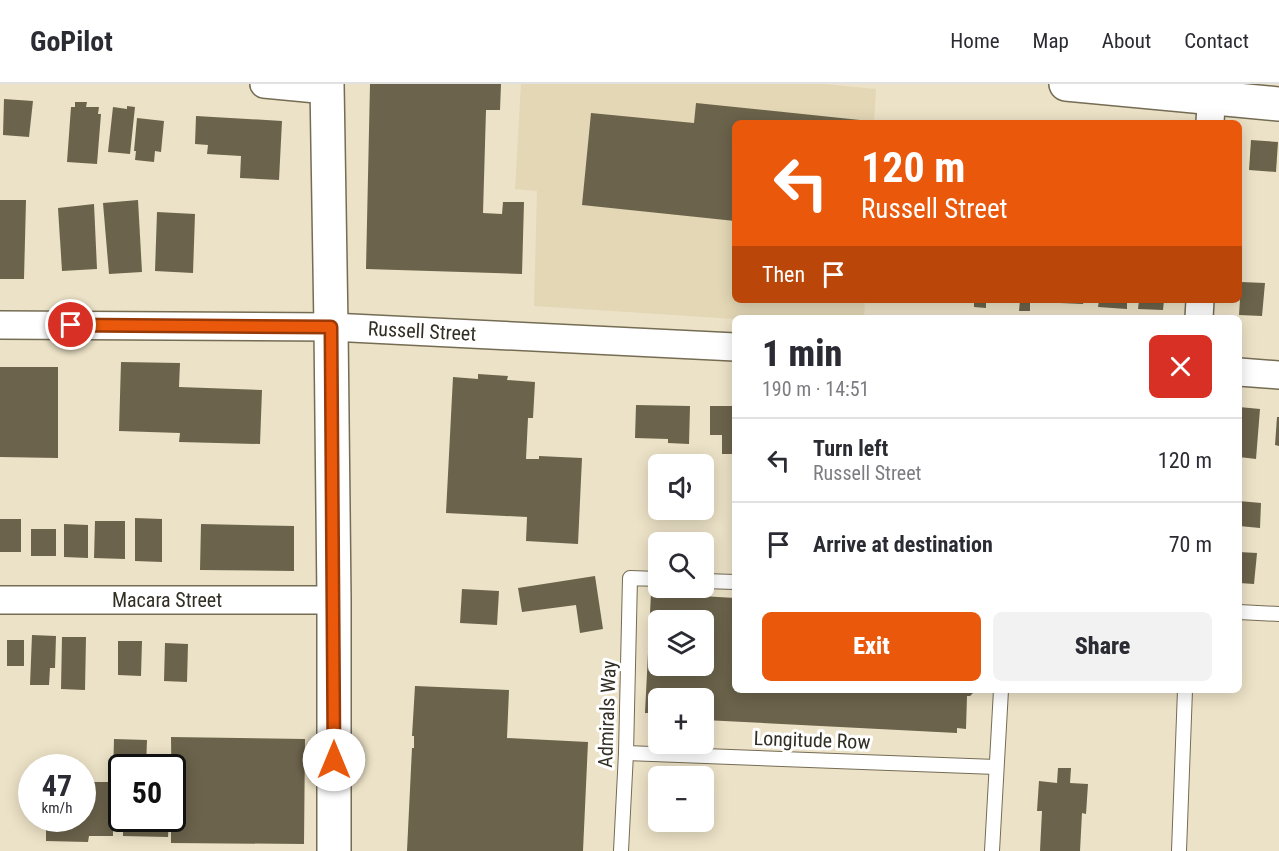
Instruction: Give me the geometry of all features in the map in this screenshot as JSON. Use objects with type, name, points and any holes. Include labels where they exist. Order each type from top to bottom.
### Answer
[{"type":"main road","points":[[1066,84],[1211,102],[1279,104]]},
{"type":"main road","points":[[327,87],[334,600],[334,851]]},
{"type":"street","points":[[264,84],[327,87]]},
{"type":"street","name":"Russell Street","points":[[0,325],[331,327],[732,347]]},
{"type":"street","points":[[1242,372],[1279,375]]},
{"type":"street","name":"Macara Street","points":[[0,600],[334,600]]},
{"type":"lane","name":"Admirals Way","points":[[621,851],[630,578],[648,579]]},
{"type":"lane","points":[[714,581],[732,582]]},
{"type":"lane","points":[[1242,612],[1279,614]]},
{"type":"lane","points":[[992,851],[1002,693]]},
{"type":"lane","points":[[1179,851],[1185,693]]},
{"type":"lane","name":"Longitude Row","points":[[626,753],[996,766]]},
{"type":"shaded area","points":[[521,84],[826,84],[876,89],[874,120],[732,120],[732,303],[865,303],[864,315],[732,315],[732,319],[534,306],[537,191],[515,189]]},
{"type":"building","points":[[370,84],[501,84],[500,110],[486,110],[483,213],[502,214],[503,202],[524,202],[522,274],[366,269]]},
{"type":"building","points":[[4,99],[33,101],[29,137],[3,135]]},
{"type":"building","points":[[75,102],[87,102],[86,107],[99,107],[98,114],[101,114],[97,164],[67,162],[71,107],[75,107]]},
{"type":"building","points":[[696,103],[860,120],[732,120],[732,221],[582,205],[591,113],[694,123]]},
{"type":"building","points":[[127,106],[135,107],[130,154],[108,152],[113,107],[127,109]]},
{"type":"building","points":[[196,116],[282,121],[279,180],[240,178],[241,156],[207,154],[208,145],[195,144]]},
{"type":"building","points":[[137,118],[164,121],[161,152],[155,151],[154,162],[135,160]]},
{"type":"building","points":[[1251,140],[1278,142],[1276,172],[1249,170]]},
{"type":"building","points":[[0,200],[26,200],[24,279],[0,279]]},
{"type":"building","points":[[138,200],[142,272],[109,274],[103,203]]},
{"type":"building","points":[[94,204],[97,269],[62,271],[58,208]]},
{"type":"building","points":[[157,212],[195,214],[193,273],[155,271]]},
{"type":"building","points":[[1242,282],[1265,283],[1262,316],[1239,315],[1240,303],[1242,303]]},
{"type":"building","points":[[974,303],[986,303],[986,308],[974,307]]},
{"type":"building","points":[[1020,303],[1030,303],[1030,311],[1019,311]]},
{"type":"building","points":[[1099,303],[1127,303],[1127,309],[1098,307]]},
{"type":"building","points":[[1139,303],[1164,303],[1163,310],[1138,309]]},
{"type":"building","points":[[121,362],[180,363],[179,387],[262,390],[260,444],[179,442],[180,433],[119,431]]},
{"type":"building","points":[[0,367],[58,367],[58,458],[0,457]]},
{"type":"building","points":[[478,374],[508,376],[507,380],[535,382],[533,418],[528,418],[526,459],[539,459],[539,456],[582,458],[578,544],[526,541],[527,517],[446,513],[453,377],[478,379]]},
{"type":"building","points":[[636,405],[690,406],[689,444],[668,443],[668,439],[635,438]]},
{"type":"building","points":[[710,406],[732,406],[732,454],[722,454],[722,435],[710,435]]},
{"type":"building","points":[[1242,407],[1260,409],[1256,459],[1242,457]]},
{"type":"building","points":[[1277,417],[1279,417],[1279,446],[1275,445]]},
{"type":"building","points":[[1242,501],[1261,503],[1260,528],[1242,526]]},
{"type":"building","points":[[135,518],[162,519],[162,562],[135,561]]},
{"type":"building","points":[[0,519],[21,519],[21,552],[0,552]]},
{"type":"building","points":[[95,521],[125,521],[125,559],[94,558]]},
{"type":"building","points":[[64,524],[88,525],[88,558],[64,557]]},
{"type":"building","points":[[201,524],[294,526],[294,571],[200,570]]},
{"type":"building","points":[[31,529],[56,529],[56,556],[31,556]]},
{"type":"building","points":[[1242,552],[1257,553],[1254,584],[1242,583]]},
{"type":"building","points":[[595,576],[603,629],[580,633],[576,605],[522,612],[518,588]]},
{"type":"building","points":[[462,589],[499,591],[497,625],[460,623]]},
{"type":"building","points":[[651,598],[732,598],[732,693],[973,693],[967,696],[966,729],[957,728],[957,733],[714,721],[714,688],[648,688],[648,713],[645,713],[648,653],[648,676],[714,676],[714,610],[650,610]]},
{"type":"building","points":[[32,635],[56,636],[55,668],[50,668],[49,685],[30,685]]},
{"type":"building","points":[[62,637],[86,637],[85,690],[61,689]]},
{"type":"building","points":[[7,640],[24,640],[24,666],[7,666]]},
{"type":"building","points":[[118,641],[142,641],[141,676],[118,675]]},
{"type":"building","points":[[165,643],[188,644],[187,682],[164,681]]},
{"type":"building","points":[[415,686],[509,690],[507,738],[588,742],[583,851],[407,851],[412,748],[414,748],[414,736],[412,736]]},
{"type":"building","points":[[171,737],[305,739],[304,844],[171,843],[171,832],[186,832],[186,754],[171,754]]},
{"type":"building","points":[[114,739],[147,740],[146,754],[114,754]]},
{"type":"building","points":[[1058,768],[1071,768],[1070,783],[1088,784],[1086,814],[1082,813],[1080,851],[1040,851],[1042,811],[1037,811],[1039,781],[1057,783]]},
{"type":"building","points":[[96,782],[108,782],[108,832],[113,832],[113,836],[89,836],[88,842],[46,841],[46,832],[96,832]]},
{"type":"building","points":[[123,832],[168,832],[168,837],[123,836]]},
{"type":"route","points":[[71,325],[331,327],[334,760]]}]
